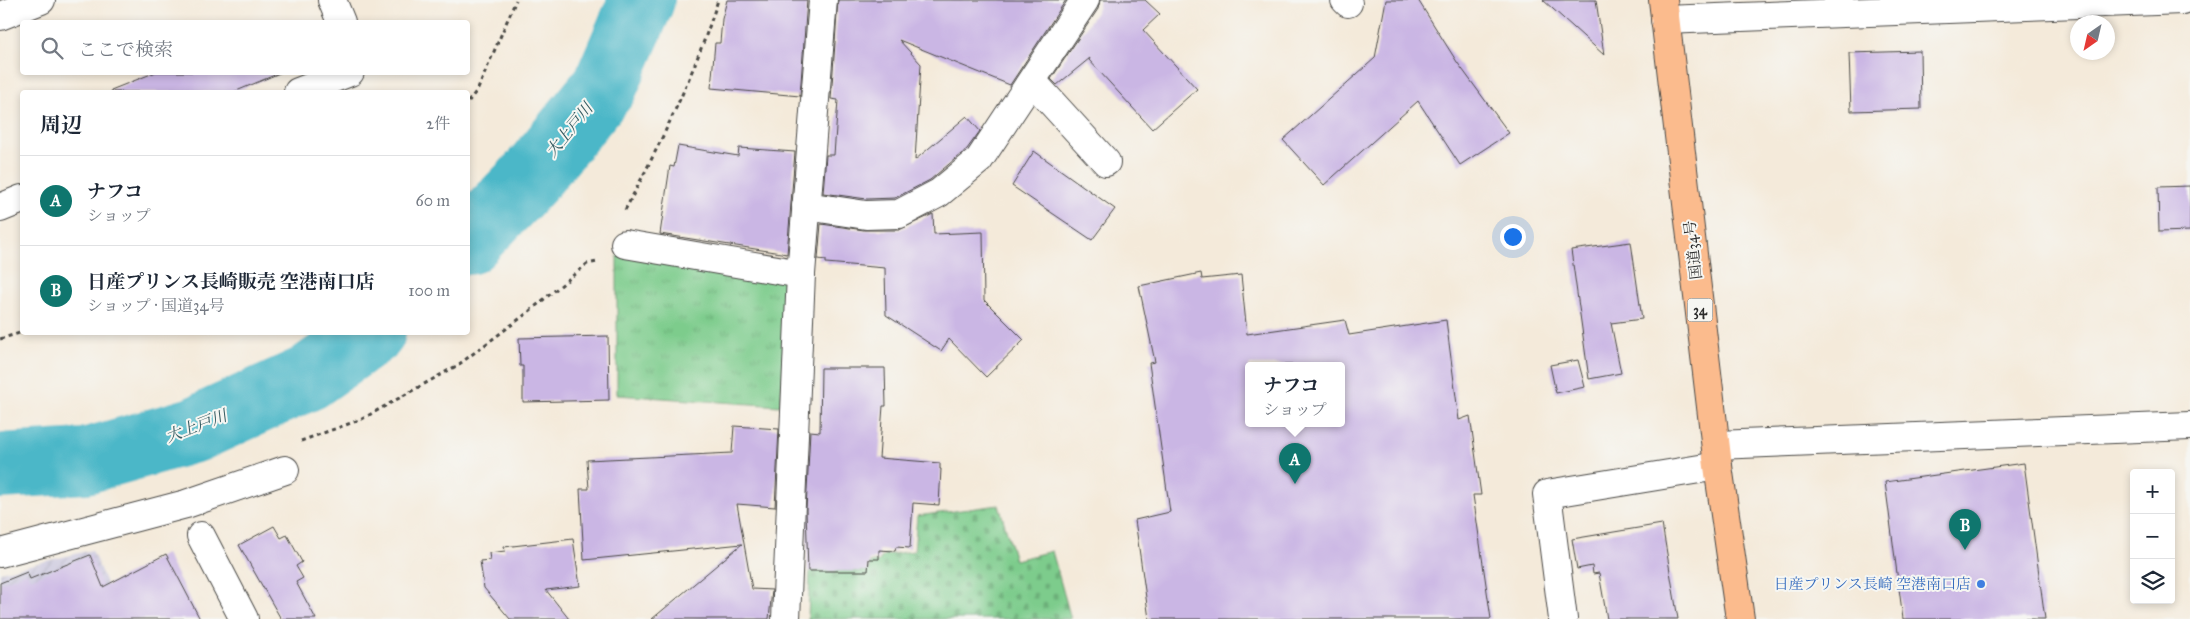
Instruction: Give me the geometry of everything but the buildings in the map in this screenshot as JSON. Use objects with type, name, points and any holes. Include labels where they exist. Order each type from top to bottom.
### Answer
[{"type":"highway","name":"国道34号","points":[[1664,10],[1717,455],[1740,619]]},
{"type":"street","points":[[0,16],[41,0]]},
{"type":"street","points":[[332,0],[340,20]]},
{"type":"street","points":[[786,619],[800,274],[823,0]]},
{"type":"street","points":[[806,206],[866,215],[899,214],[939,193],[979,160],[1085,0]]},
{"type":"street","points":[[1664,10],[2182,0]]},
{"type":"street","points":[[303,90],[342,75]]},
{"type":"street","points":[[1032,81],[1106,162]]},
{"type":"street","points":[[0,208],[20,200]]},
{"type":"street","points":[[615,239],[800,274]]},
{"type":"street","points":[[1563,619],[1547,494],[1717,455],[2190,426]]},
{"type":"street","points":[[0,553],[186,504],[285,470]]},
{"type":"street","points":[[201,536],[244,619]]},
{"type":"path","points":[[470,100],[478,90],[516,0]]},
{"type":"path","points":[[285,470],[276,450],[362,419],[458,365],[526,314],[587,264],[597,262],[615,239],[704,47],[718,0]]},
{"type":"path","points":[[0,339],[20,333]]},
{"type":"shaded area","points":[[92,550],[121,619],[0,619],[0,572]]},
{"type":"green space","points":[[617,256],[782,277],[793,286],[780,406],[617,395]]},
{"type":"green space","points":[[999,505],[1015,560],[1052,551],[1071,619],[808,619],[810,571],[869,571],[870,562],[878,562],[884,555],[914,551],[917,516]]},
{"type":"waterway","name":"大上戸川","points":[[470,240],[530,178],[605,86],[642,0]]},
{"type":"waterway","name":"大上戸川","points":[[0,466],[85,461],[194,430],[308,378],[369,335]]},
{"type":"place","name":"ナフコ","points":[[1295,484]]},
{"type":"place","name":"日産プリンス長崎販売 空港南口店","points":[[1965,550]]},
{"type":"place","name":"日産プリンス長崎 空港南口店","points":[[1981,584]]}]
